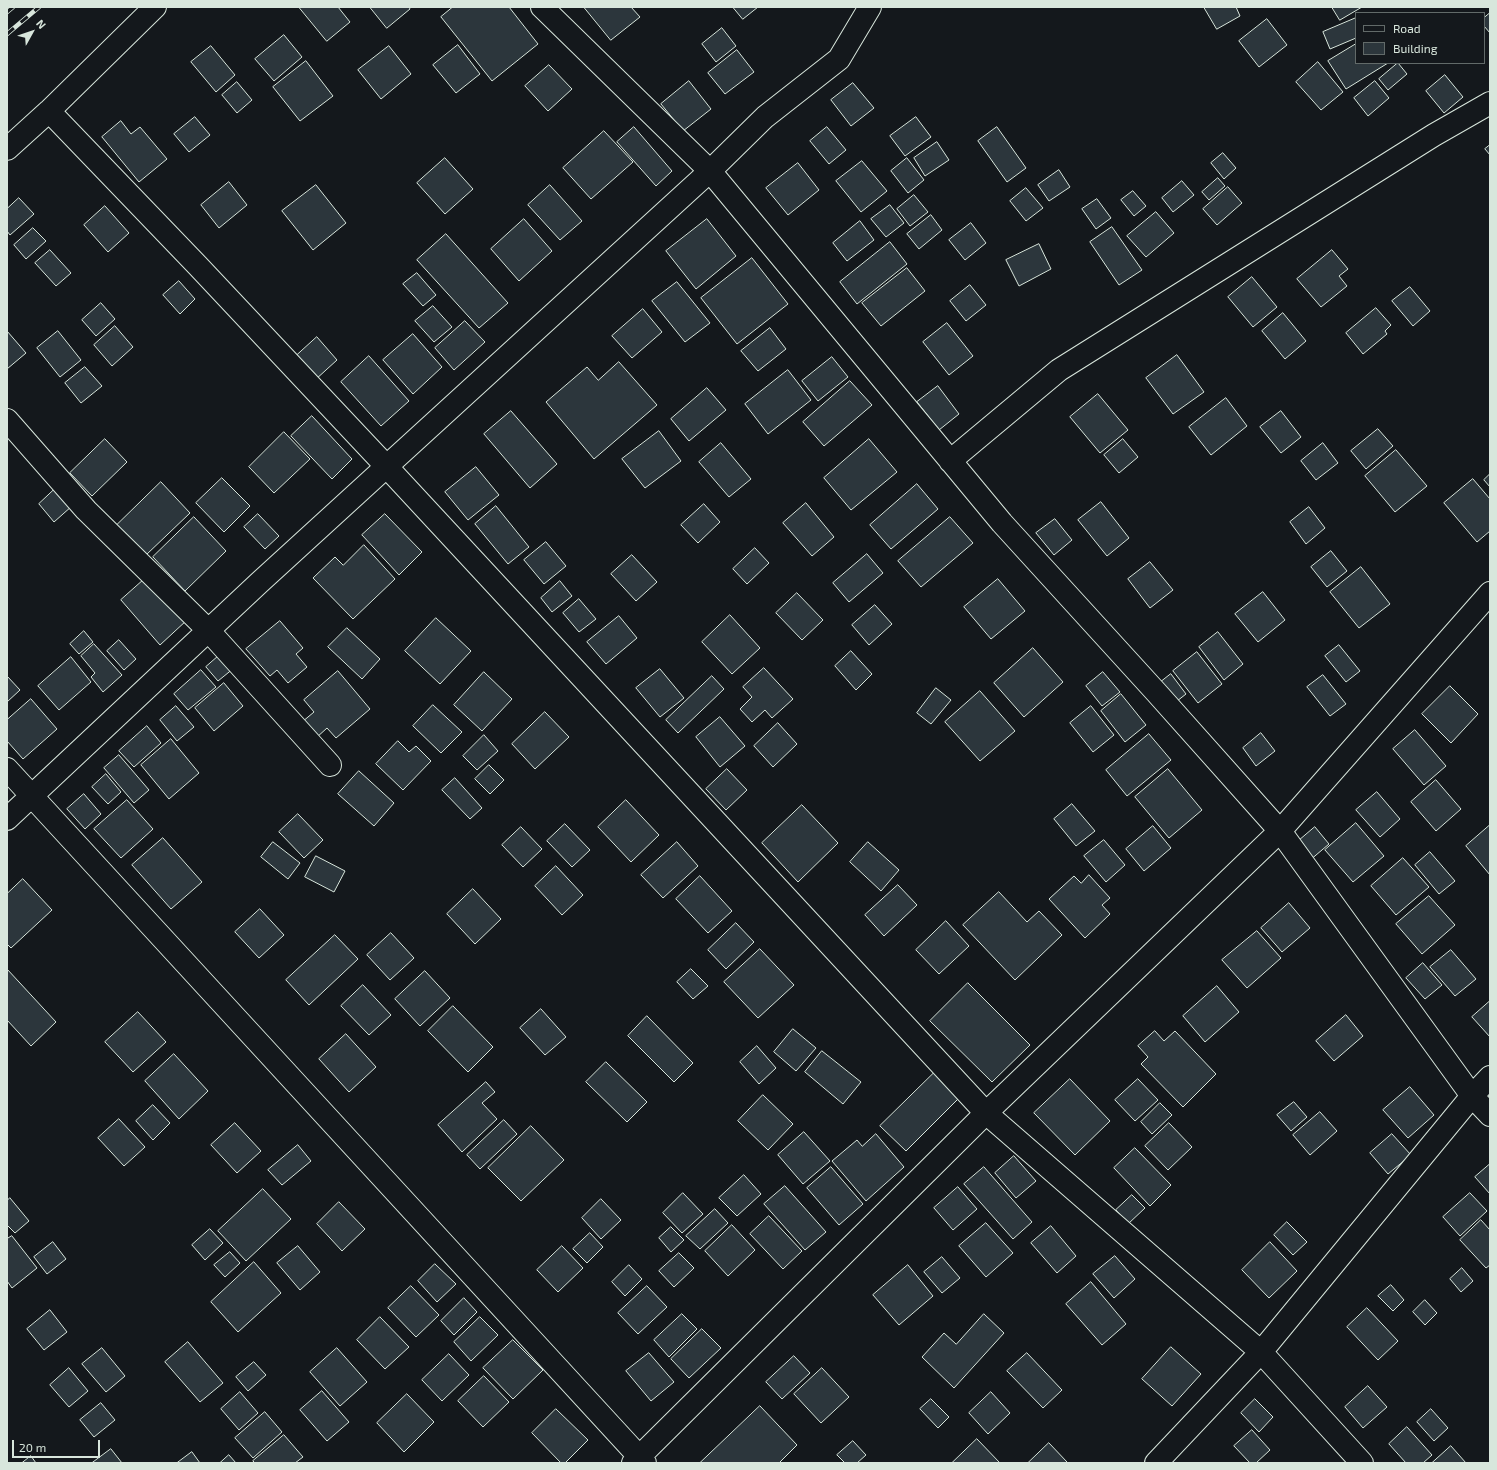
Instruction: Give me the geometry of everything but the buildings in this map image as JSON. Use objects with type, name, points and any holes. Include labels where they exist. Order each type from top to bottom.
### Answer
[{"type":"street","points":[[7,148],[49,111],[155,7]]},
{"type":"street","points":[[542,7],[710,171],[1002,524],[1156,692],[1280,831],[1472,1096],[1490,1115]]},
{"type":"street","points":[[7,819],[208,630],[710,171],[765,116],[839,59],[870,7]]},
{"type":"street","points":[[950,461],[1059,370],[1421,143],[1490,103]]},
{"type":"street","points":[[49,111],[198,266],[387,467],[986,1113],[1261,1352],[1362,1463]]},
{"type":"street","points":[[7,420],[86,510],[208,630],[330,765]]},
{"type":"street","points":[[7,770],[639,1461],[986,1113],[1280,831],[1490,593]]},
{"type":"street","points":[[1156,1463],[1261,1352],[1472,1096],[1490,1077]]},
{"type":"railway","points":[[7,12],[13,7]]},
{"type":"railway","points":[[7,34],[39,7]]}]
